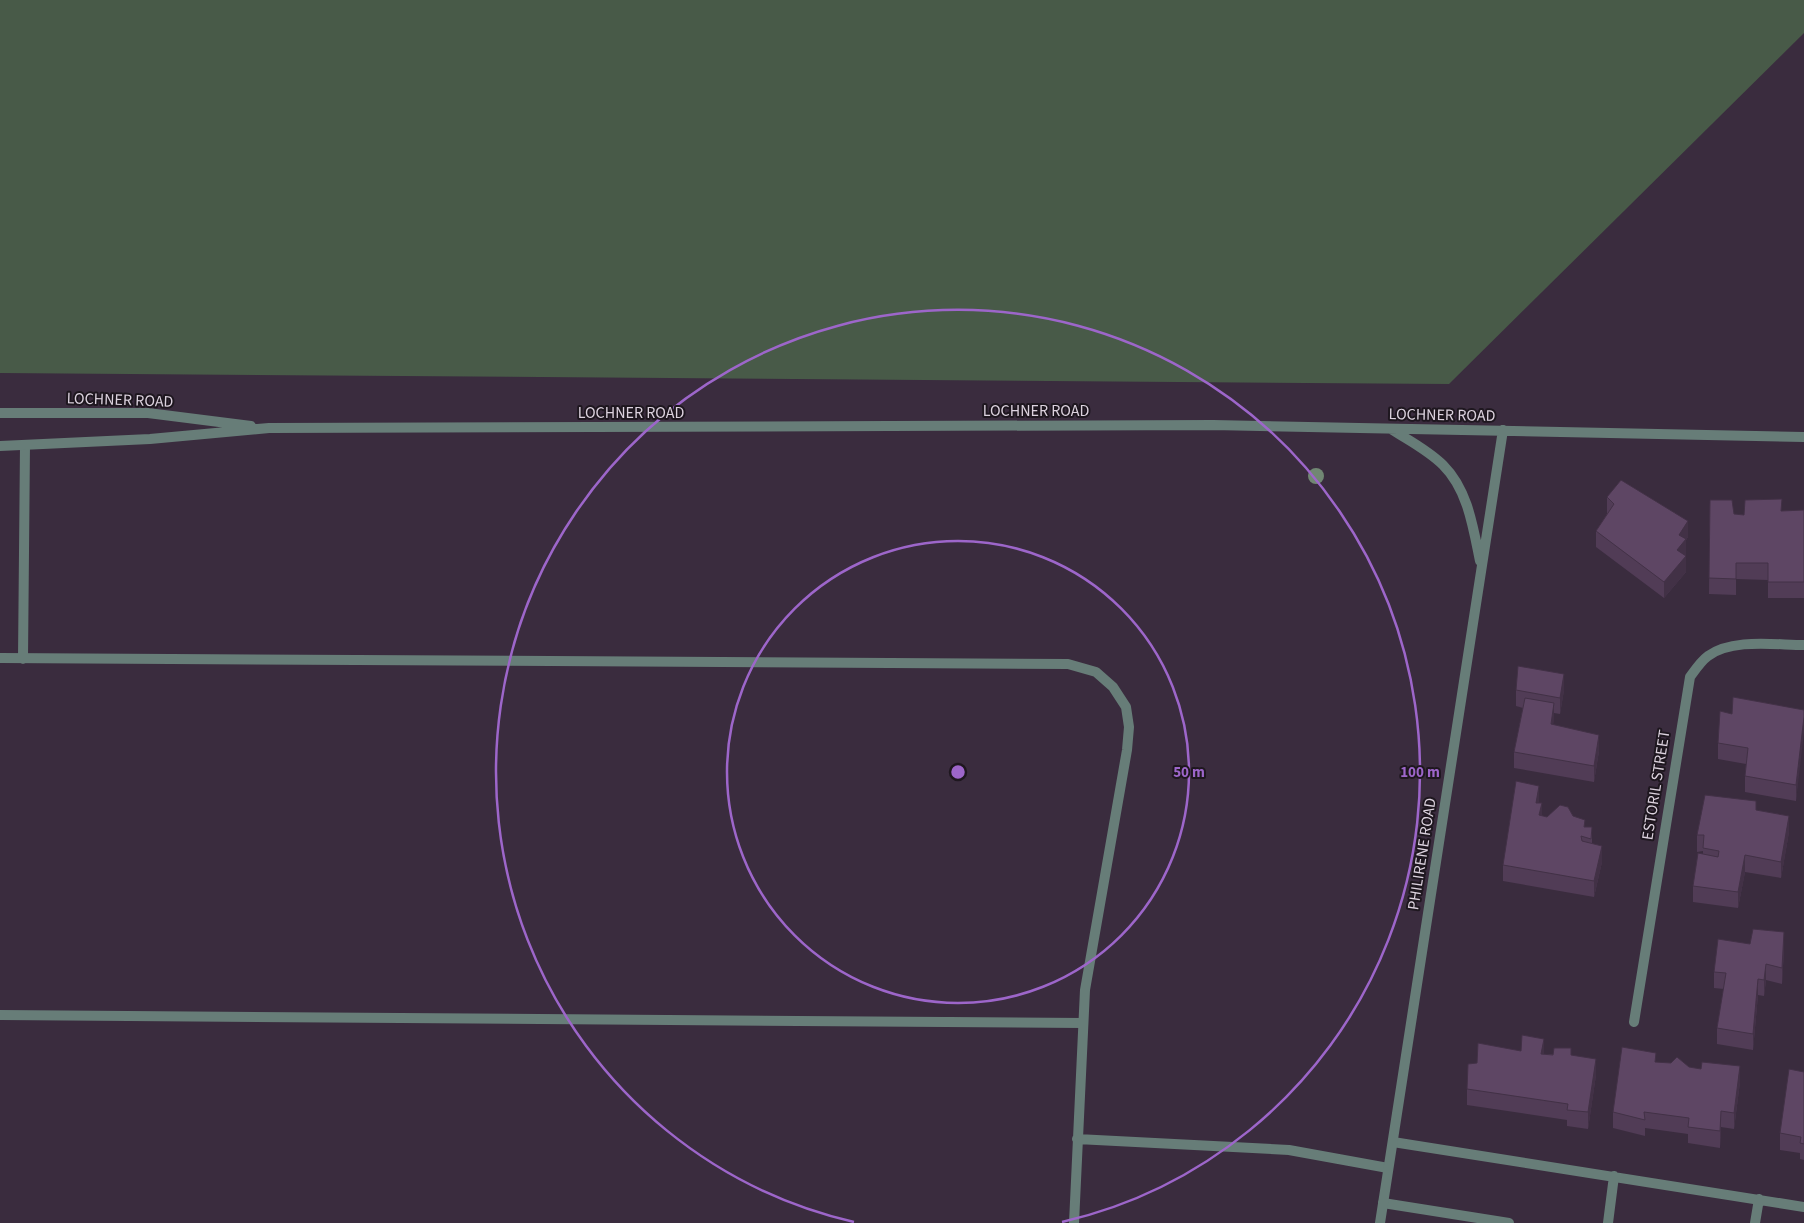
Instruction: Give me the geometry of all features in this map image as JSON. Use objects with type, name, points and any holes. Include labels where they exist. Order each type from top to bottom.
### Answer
[{"type":"street","name":"LOCHNER ROAD","points":[[0,413],[148,413],[269,428]]},
{"type":"street","name":"LOCHNER ROAD","points":[[0,446],[150,439],[269,428],[1213,425],[1804,437]]},
{"type":"street","points":[[1391,429],[1443,465],[1460,488],[1472,518],[1482,570]]},
{"type":"street","name":"PHILIRENE ROAD","points":[[1380,1223],[1503,430]]},
{"type":"street","points":[[23,659],[25,445]]},
{"type":"street","name":"ESTORIL STREET","points":[[1634,1022],[1690,677],[1708,655],[1725,648],[1804,645]]},
{"type":"street","points":[[0,658],[1068,664],[1096,672],[1113,687],[1126,707],[1128,727],[1127,750],[1084,990],[1074,1223]]},
{"type":"street","points":[[0,1015],[1083,1023]]},
{"type":"street","points":[[1077,1138],[1289,1150],[1388,1168]]},
{"type":"street","points":[[1393,1142],[1683,1186],[1804,1207]]},
{"type":"street","points":[[1608,1223],[1614,1176]]},
{"type":"street","points":[[1755,1223],[1759,1199]]},
{"type":"street","points":[[1383,1203],[1509,1223]]},
{"type":"green space","points":[[0,0],[1804,0],[1804,33],[1449,384],[0,373]]},
{"type":"building","points":[[1621,480],[1688,521],[1679,535],[1686,539],[1677,550],[1686,556],[1664,582],[1596,531],[1614,504],[1607,497]]},
{"type":"building","points":[[1782,499],[1781,511],[1804,510],[1804,582],[1768,582],[1768,563],[1736,563],[1736,579],[1709,578],[1710,500],[1732,500],[1734,514],[1744,515],[1745,500]]},
{"type":"building","points":[[1518,666],[1564,674],[1560,698],[1516,690]]},
{"type":"building","points":[[1733,697],[1804,710],[1796,785],[1745,776],[1748,748],[1718,743],[1720,711],[1732,714]]},
{"type":"building","points":[[1525,698],[1554,703],[1551,724],[1599,735],[1594,766],[1514,752]]},
{"type":"building","points":[[1516,781],[1539,786],[1536,803],[1542,803],[1539,815],[1547,817],[1560,805],[1568,807],[1573,816],[1585,820],[1584,827],[1592,827],[1591,839],[1581,836],[1582,841],[1602,846],[1594,881],[1503,865]]},
{"type":"building","points":[[1705,795],[1756,801],[1756,810],[1789,816],[1781,862],[1745,855],[1738,892],[1693,886],[1698,853],[1718,857],[1719,851],[1703,848],[1704,835],[1697,835]]},
{"type":"building","points":[[1753,929],[1784,932],[1782,968],[1766,964],[1764,980],[1758,979],[1753,1034],[1717,1028],[1726,973],[1714,972],[1718,939],[1750,944]]},
{"type":"building","points":[[1522,1035],[1544,1039],[1541,1054],[1553,1055],[1554,1048],[1571,1048],[1571,1055],[1596,1059],[1588,1112],[1567,1110],[1568,1104],[1467,1089],[1468,1064],[1477,1063],[1478,1043],[1521,1051]]},
{"type":"building","points":[[1622,1047],[1656,1053],[1655,1062],[1671,1063],[1677,1057],[1689,1067],[1701,1069],[1702,1062],[1740,1066],[1734,1113],[1721,1111],[1720,1131],[1688,1127],[1689,1118],[1644,1112],[1645,1120],[1613,1112]]},
{"type":"building","points":[[1789,1069],[1804,1072],[1804,1144],[1800,1143],[1801,1137],[1780,1133]]}]
